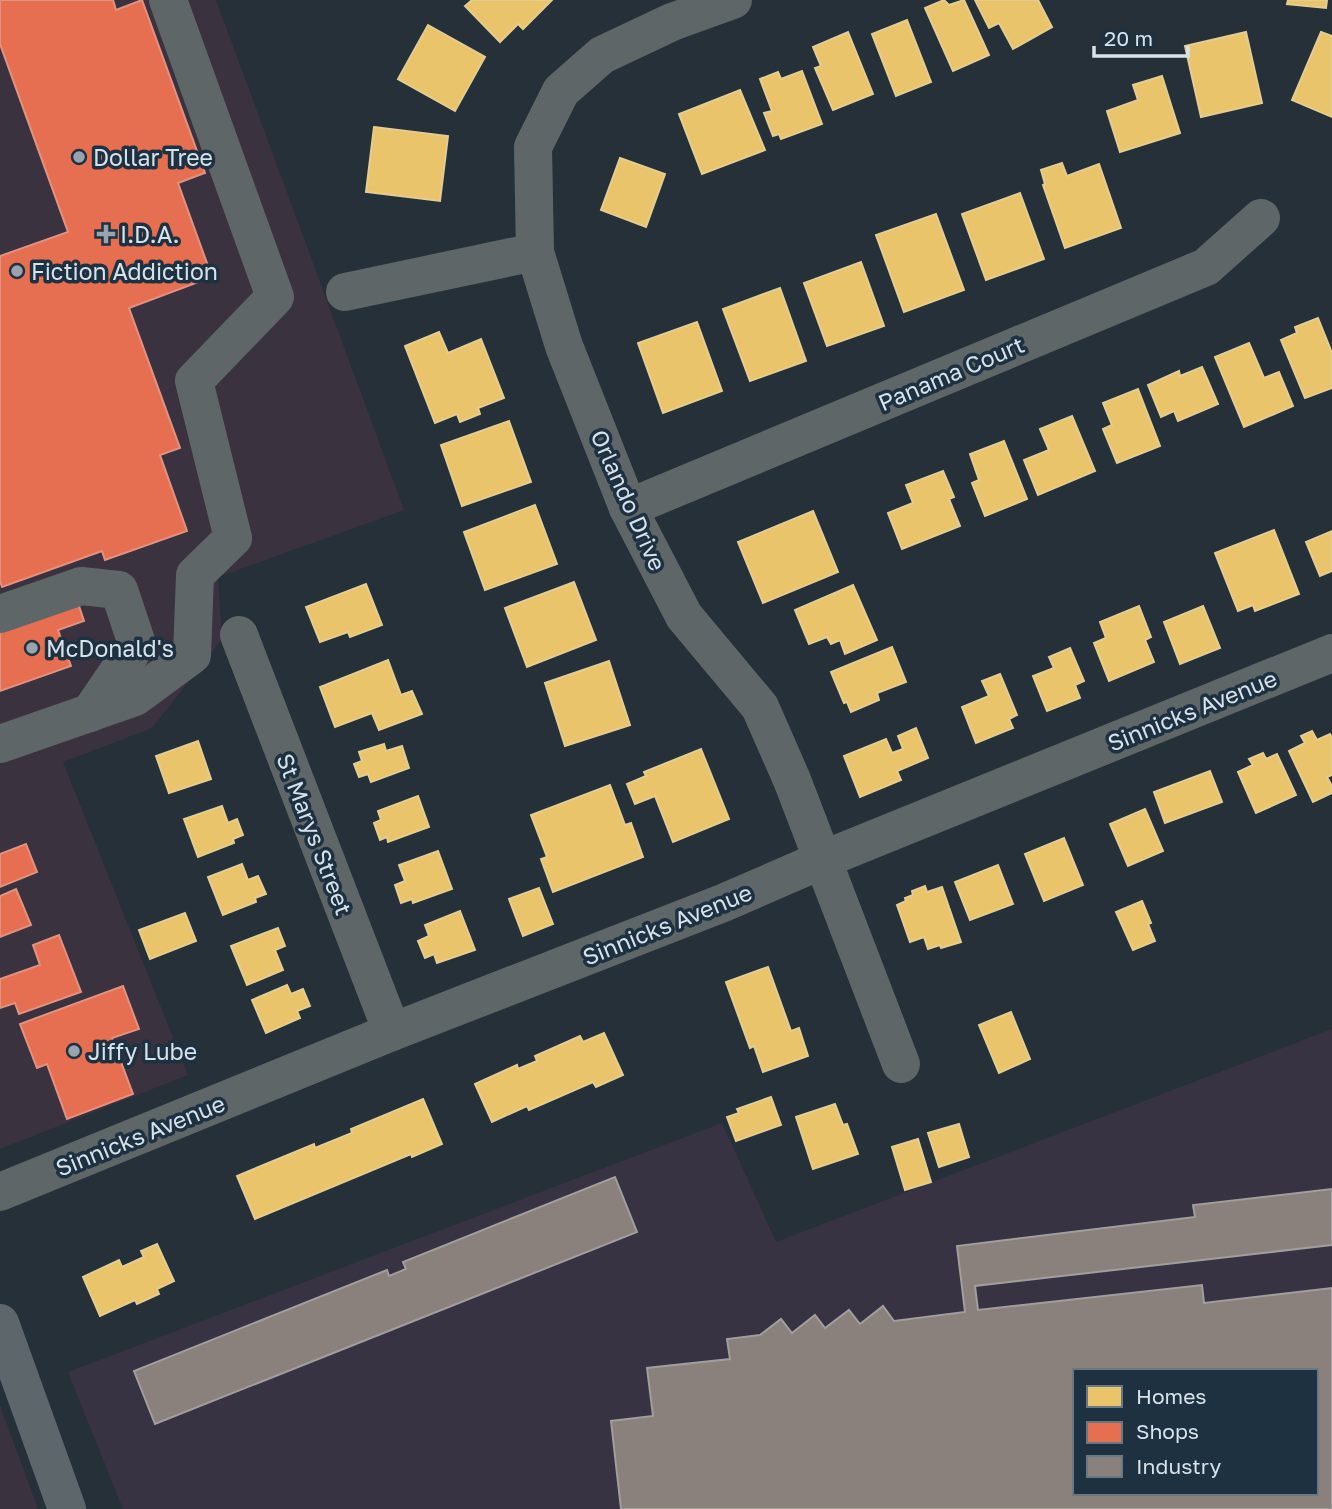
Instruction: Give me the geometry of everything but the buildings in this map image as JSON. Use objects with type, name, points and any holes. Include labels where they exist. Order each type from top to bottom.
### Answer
[{"type":"main road","points":[[0,1323],[67,1509]]},
{"type":"street","points":[[0,744],[135,697],[192,655],[195,575],[233,538],[194,382],[275,297],[168,0]]},
{"type":"street","name":"Orlando Drive","points":[[733,0],[672,22],[602,55],[561,91],[533,147],[535,252],[564,346],[628,508],[684,616],[760,708],[792,780],[901,1064]]},
{"type":"street","name":"Panama Court","points":[[628,508],[1206,267],[1261,218]]},
{"type":"street","points":[[345,292],[535,252]]},
{"type":"street","points":[[0,614],[81,586],[119,590],[136,644],[90,713]]},
{"type":"street","name":"St Marys Street","points":[[239,635],[392,1032]]},
{"type":"street","name":"Sinnicks Avenue","points":[[0,1192],[392,1032],[723,904],[822,860],[1332,653]]},
{"type":"shaded area","points":[[0,0],[216,0],[404,510],[218,577],[222,639],[152,728],[63,762],[188,1075],[0,1149]]},
{"type":"shaded area","points":[[1332,1029],[1332,1509],[123,1509],[68,1372],[722,1123],[776,1242]]},
{"type":"shaded area","points":[[0,1406],[38,1509],[0,1509]]},
{"type":"place","name":"Dollar Tree","points":[[79,157]]},
{"type":"place","name":"I.D.A.","points":[[106,234]]},
{"type":"place","name":"Fiction Addiction","points":[[17,271]]},
{"type":"place","name":"McDonald's","points":[[32,648]]},
{"type":"place","name":"Jiffy Lube","points":[[74,1051]]}]
